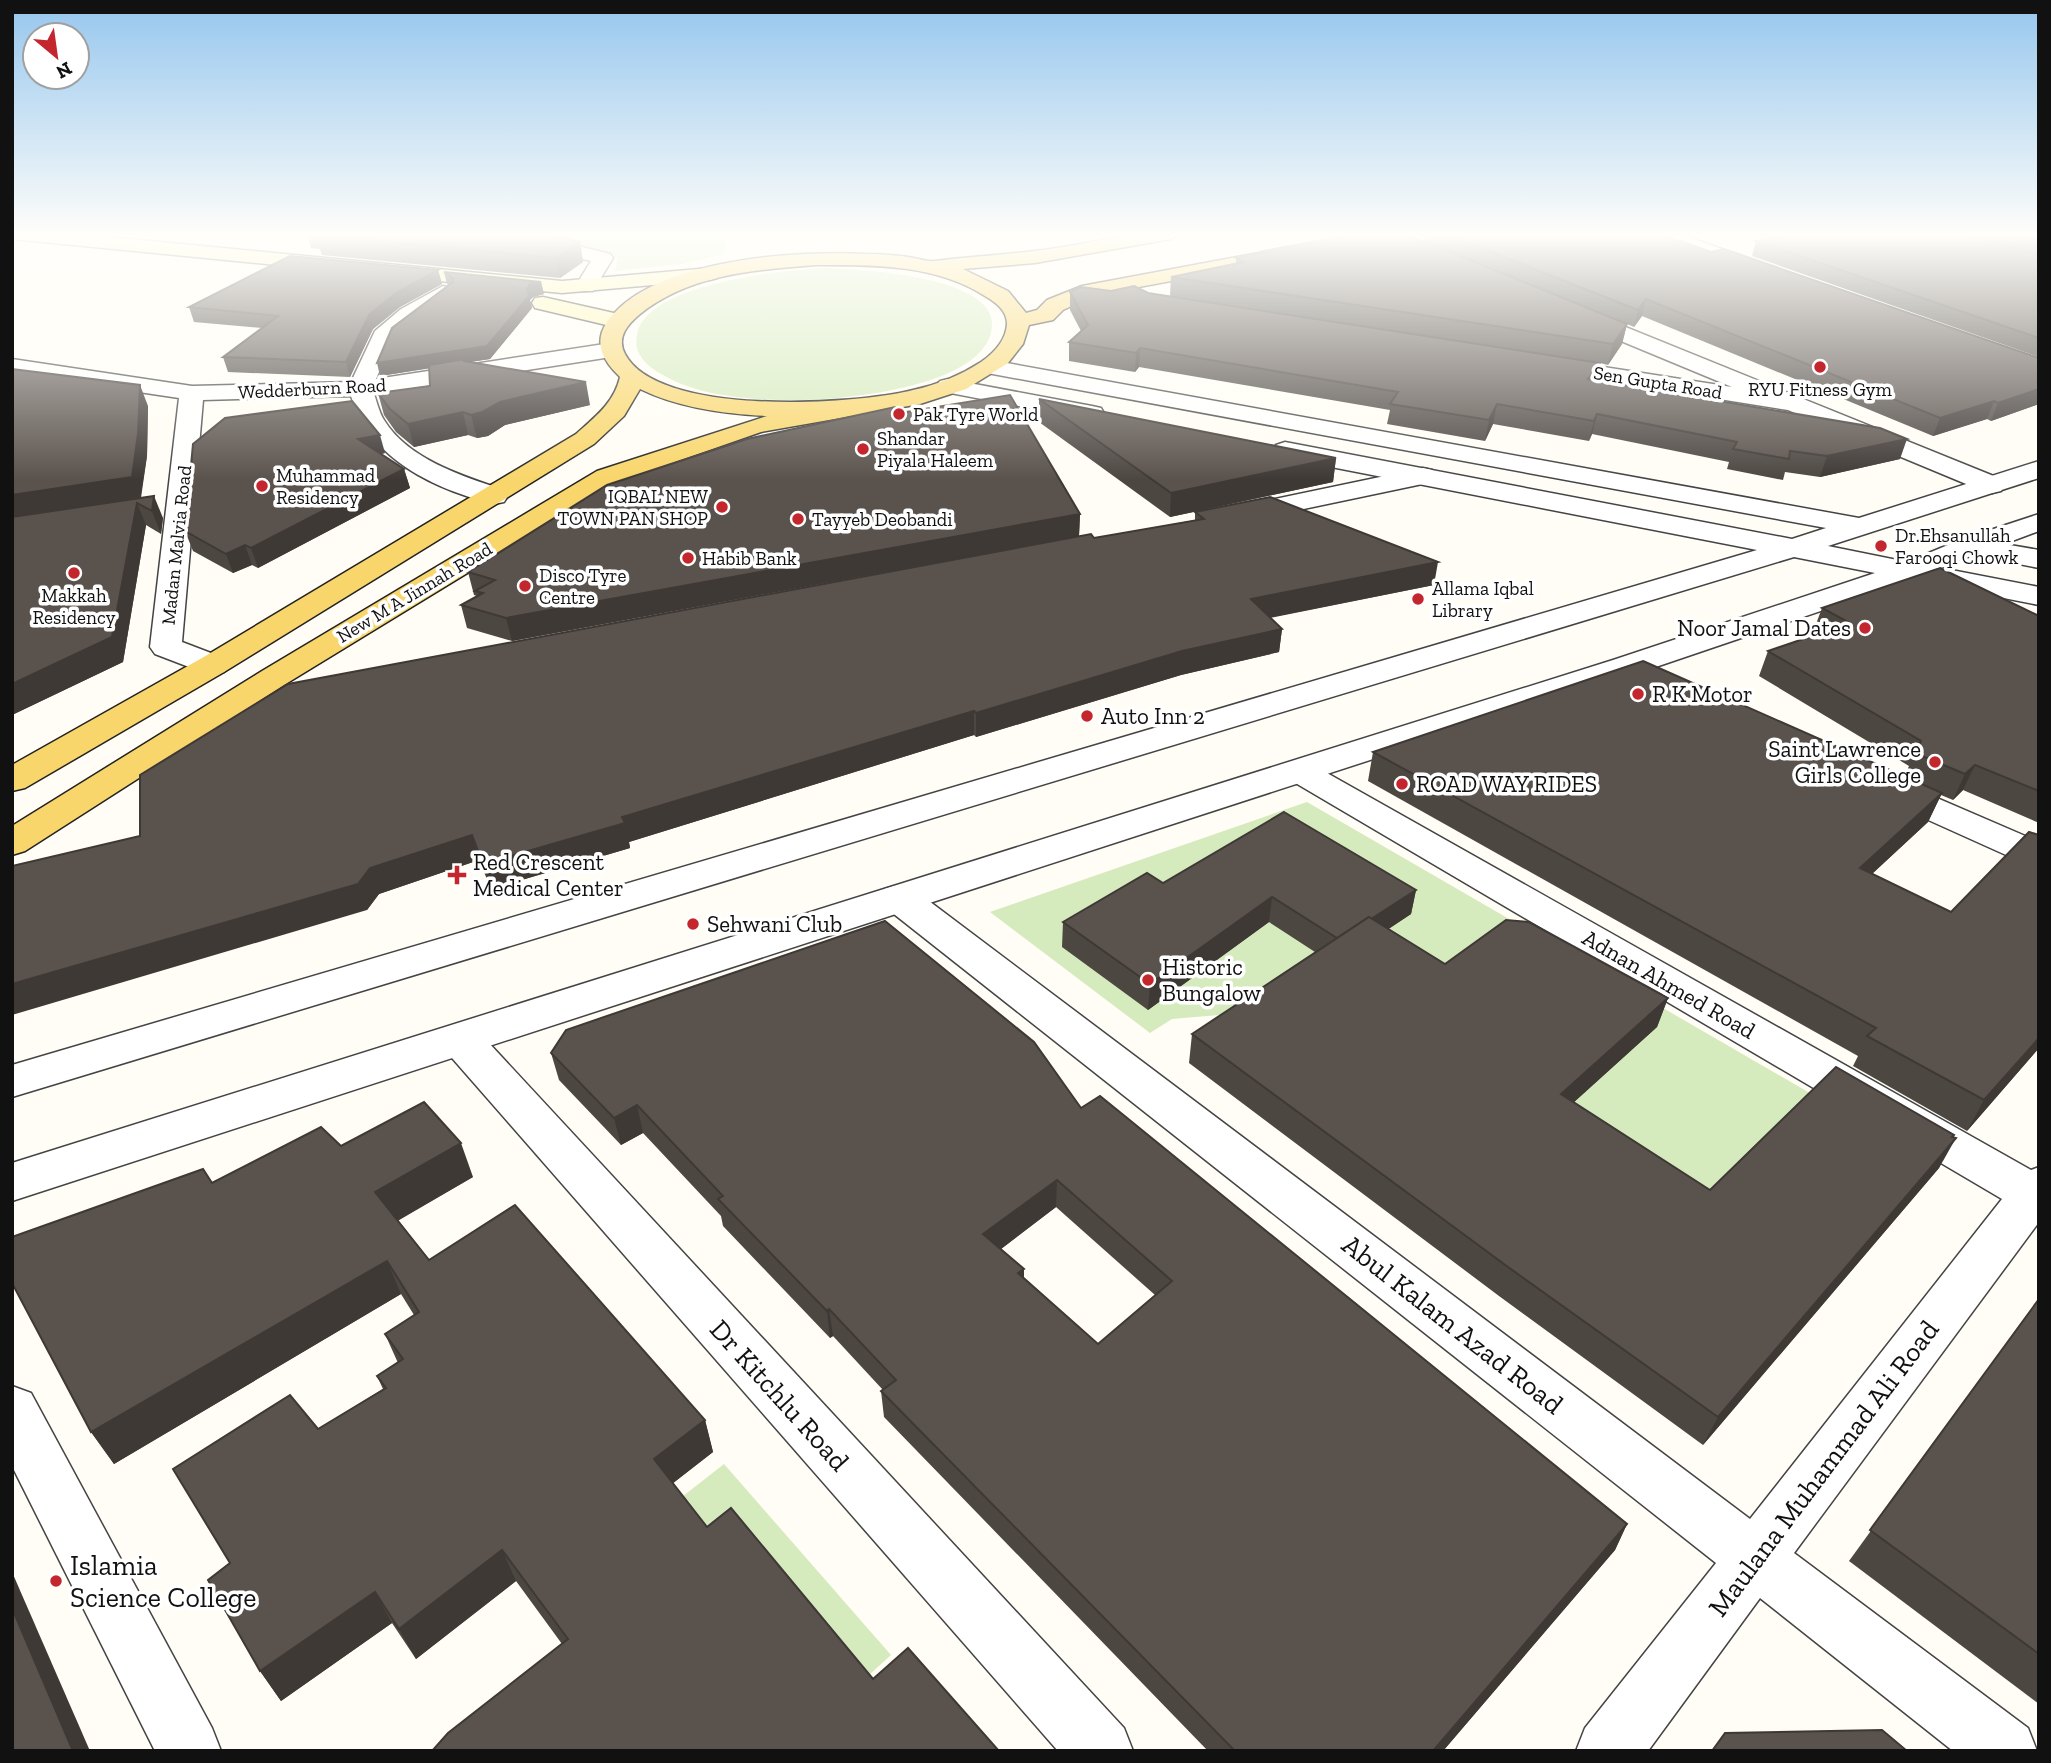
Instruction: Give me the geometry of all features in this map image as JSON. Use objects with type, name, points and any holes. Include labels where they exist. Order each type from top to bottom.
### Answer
[{"type":"main road","points":[[594,315],[619,321]]},
{"type":"main road","points":[[625,315],[612,332],[611,350],[620,365],[632,375],[674,394],[720,405],[782,410],[847,408],[901,399],[948,386],[990,366],[1014,344],[1019,321],[1016,315]]},
{"type":"main road","points":[[1019,321],[1044,315]]},
{"type":"main road","name":"New M A Jinnah Road","points":[[12,780],[213,666],[585,439],[623,402],[630,389],[632,375]]},
{"type":"main road","points":[[585,439],[606,432],[638,413],[653,408],[677,408],[687,411],[687,423],[623,459],[606,477]]},
{"type":"main road","name":"New M A Jinnah Road","points":[[12,843],[274,678],[606,477],[755,426],[847,408]]},
{"type":"street","points":[[407,315],[383,336],[360,389],[374,424],[407,458],[457,484],[494,496]]},
{"type":"street","points":[[1578,315],[1992,485]]},
{"type":"street","name":"Wedderburn Road","points":[[12,366],[192,393],[360,389],[611,350]]},
{"type":"street","name":"Sen Gupta Road","points":[[1530,362],[1790,403]]},
{"type":"street","points":[[990,366],[2039,559]]},
{"type":"street","points":[[948,386],[1122,419]]},
{"type":"street","name":"Madan Malvia Road","points":[[192,393],[168,506],[166,647],[213,666]]},
{"type":"street","points":[[1259,445],[2039,596]]},
{"type":"street","points":[[12,1081],[1794,548],[2039,469]]},
{"type":"street","points":[[1204,521],[1423,476]]},
{"type":"street","points":[[12,1182],[1624,667],[1907,572],[2039,522]]},
{"type":"street","points":[[1624,667],[1662,685]]},
{"type":"street","points":[[274,678],[309,686]]},
{"type":"street","name":"Adnan Ahmed Road","points":[[1299,771],[2037,1193]]},
{"type":"street","points":[[1863,776],[2039,856]]},
{"type":"street","name":"Abul Kalam Azad Road","points":[[899,898],[2005,1751]]},
{"type":"street","name":"Dr Kitchlu Road","points":[[460,1039],[1101,1751]]},
{"type":"street","name":"Maulana Muhammad Ali Road","points":[[1608,1751],[2037,1193]]},
{"type":"street","points":[[12,1410],[188,1751]]},
{"type":"green space","points":[[989,315],[992,326],[984,348],[964,365],[936,378],[903,388],[868,394],[781,400],[720,395],[690,387],[663,375],[647,363],[637,348],[637,335],[646,317]]},
{"type":"green space","points":[[1307,802],[1822,1100],[1697,1219],[1266,1011],[1172,1019],[1150,1033],[990,912]]},
{"type":"green space","points":[[724,1464],[891,1655],[858,1685],[715,1559],[673,1504]]},
{"type":"building","points":[[271,315],[369,315],[346,362],[223,357],[278,316]]},
{"type":"building","points":[[409,315],[513,315],[487,346],[377,363],[392,328]]},
{"type":"building","points":[[1083,315],[1292,315],[1600,363],[1588,379],[1880,428],[1907,439],[1827,456],[1790,451],[1789,459],[1733,449],[1737,442],[1597,414],[1594,421],[1497,404],[1489,420],[1390,404],[1398,392],[1140,348],[1136,353],[1069,342],[1088,325]]},
{"type":"building","points":[[1423,315],[1606,315],[1627,324],[1613,344]]},
{"type":"building","points":[[1686,315],[1916,315],[2039,358],[2039,389],[1940,418]]},
{"type":"building","points":[[1973,315],[2039,315],[2039,338]]},
{"type":"building","points":[[465,359],[464,361],[586,382],[500,402],[471,415],[463,412],[408,424],[390,409],[378,393],[430,386],[429,365]]},
{"type":"building","points":[[12,369],[140,385],[138,434],[132,477],[12,495]]},
{"type":"building","points":[[1010,395],[1080,514],[506,618],[461,605],[483,593],[475,591],[495,580],[468,572],[607,485],[747,439],[895,407],[900,413]]},
{"type":"building","points":[[1039,399],[1180,427],[1336,458],[1171,493]]},
{"type":"building","points":[[352,401],[380,435],[358,439],[404,469],[251,548],[245,545],[226,554],[185,531],[193,444],[225,418]]},
{"type":"building","points":[[154,496],[152,511],[137,503],[112,637],[12,684],[12,517]]},
{"type":"building","points":[[1270,497],[1438,562],[1251,599],[1282,629],[1182,651],[976,713],[974,711],[622,817],[625,823],[483,864],[472,835],[370,868],[358,884],[12,984],[12,866],[140,836],[140,775],[288,684],[1091,534],[1094,538],[1204,519],[1195,512]]},
{"type":"building","points":[[1940,568],[2039,616],[2039,791],[1975,765],[1965,774],[1915,753],[1921,741],[1768,651],[1850,623],[1822,608]]},
{"type":"building","points":[[1643,661],[1942,793],[1860,868],[1951,912],[2029,832],[2039,835],[2039,1038],[1984,1100],[1867,1036],[1876,1028],[1373,752]]},
{"type":"building","points":[[1284,812],[1416,890],[1337,938],[1272,897],[1150,984],[1063,922],[1147,873],[1163,883]]},
{"type":"building","points":[[1369,917],[1445,964],[1506,920],[1529,922],[1668,998],[1561,1094],[1710,1190],[1836,1067],[1956,1138],[1718,1417],[1508,1267],[1192,1034]]},
{"type":"building","points":[[885,921],[1034,1042],[1081,1108],[1100,1096],[1627,1524],[1433,1751],[1235,1751],[881,1391],[896,1380],[718,1199],[723,1196],[637,1105],[614,1118],[551,1053],[566,1030]],"holes":[[[1057,1180],[1172,1281],[1098,1344],[1018,1273],[1024,1269],[983,1234]]]},
{"type":"building","points":[[424,1102],[461,1143],[375,1192],[429,1260],[515,1205],[705,1420],[654,1459],[707,1527],[731,1508],[873,1679],[908,1648],[999,1751],[432,1751],[448,1733],[568,1639],[502,1550],[399,1629],[375,1592],[260,1671],[208,1580],[230,1563],[173,1469],[290,1395],[318,1429],[386,1388],[377,1376],[403,1359],[385,1334],[419,1312],[387,1261],[91,1432],[12,1283],[12,1237],[203,1169],[212,1183],[321,1127],[341,1146]]},
{"type":"building","points":[[2039,1299],[2039,1654],[1870,1530]]},
{"type":"building","points":[[12,1608],[73,1751],[12,1751]]},
{"type":"building","points":[[1882,1730],[1907,1751],[1712,1751],[1725,1733]]},
{"type":"place","name":"RYU Fitness Gym","points":[[1820,367]]},
{"type":"place","name":"Pak Tyre World","points":[[899,414]]},
{"type":"place","name":"Shandar Piyala Haleem","points":[[863,449]]},
{"type":"place","name":"Muhammad Residency","points":[[262,486]]},
{"type":"place","name":"IQBAL NEW TOWN PAN SHOP","points":[[722,507]]},
{"type":"place","name":"Tayyeb Deobandi","points":[[798,519]]},
{"type":"place","name":"Dr.Ehsanullah Farooqi Chowk","points":[[1881,546]]},
{"type":"place","name":"Habib Bank","points":[[688,558]]},
{"type":"place","name":"Makkah Residency","points":[[74,573]]},
{"type":"place","name":"Disco Tyre Centre","points":[[525,586]]},
{"type":"place","name":"Allama Iqbal Library","points":[[1418,599]]},
{"type":"place","name":"Noor Jamal Dates","points":[[1865,628]]},
{"type":"place","name":"R K Motor","points":[[1638,694]]},
{"type":"place","name":"Auto Inn 2","points":[[1087,716]]},
{"type":"place","name":"Saint Lawrence Girls College","points":[[1935,762]]},
{"type":"place","name":"ROAD WAY RIDES","points":[[1402,784]]},
{"type":"place","name":"Red Crescent Medical Center","points":[[457,875]]},
{"type":"place","name":"Sehwani Club","points":[[693,924]]},
{"type":"place","name":"Historic Bungalow","points":[[1148,980]]},
{"type":"place","name":"Islamia Science College","points":[[56,1581]]}]
